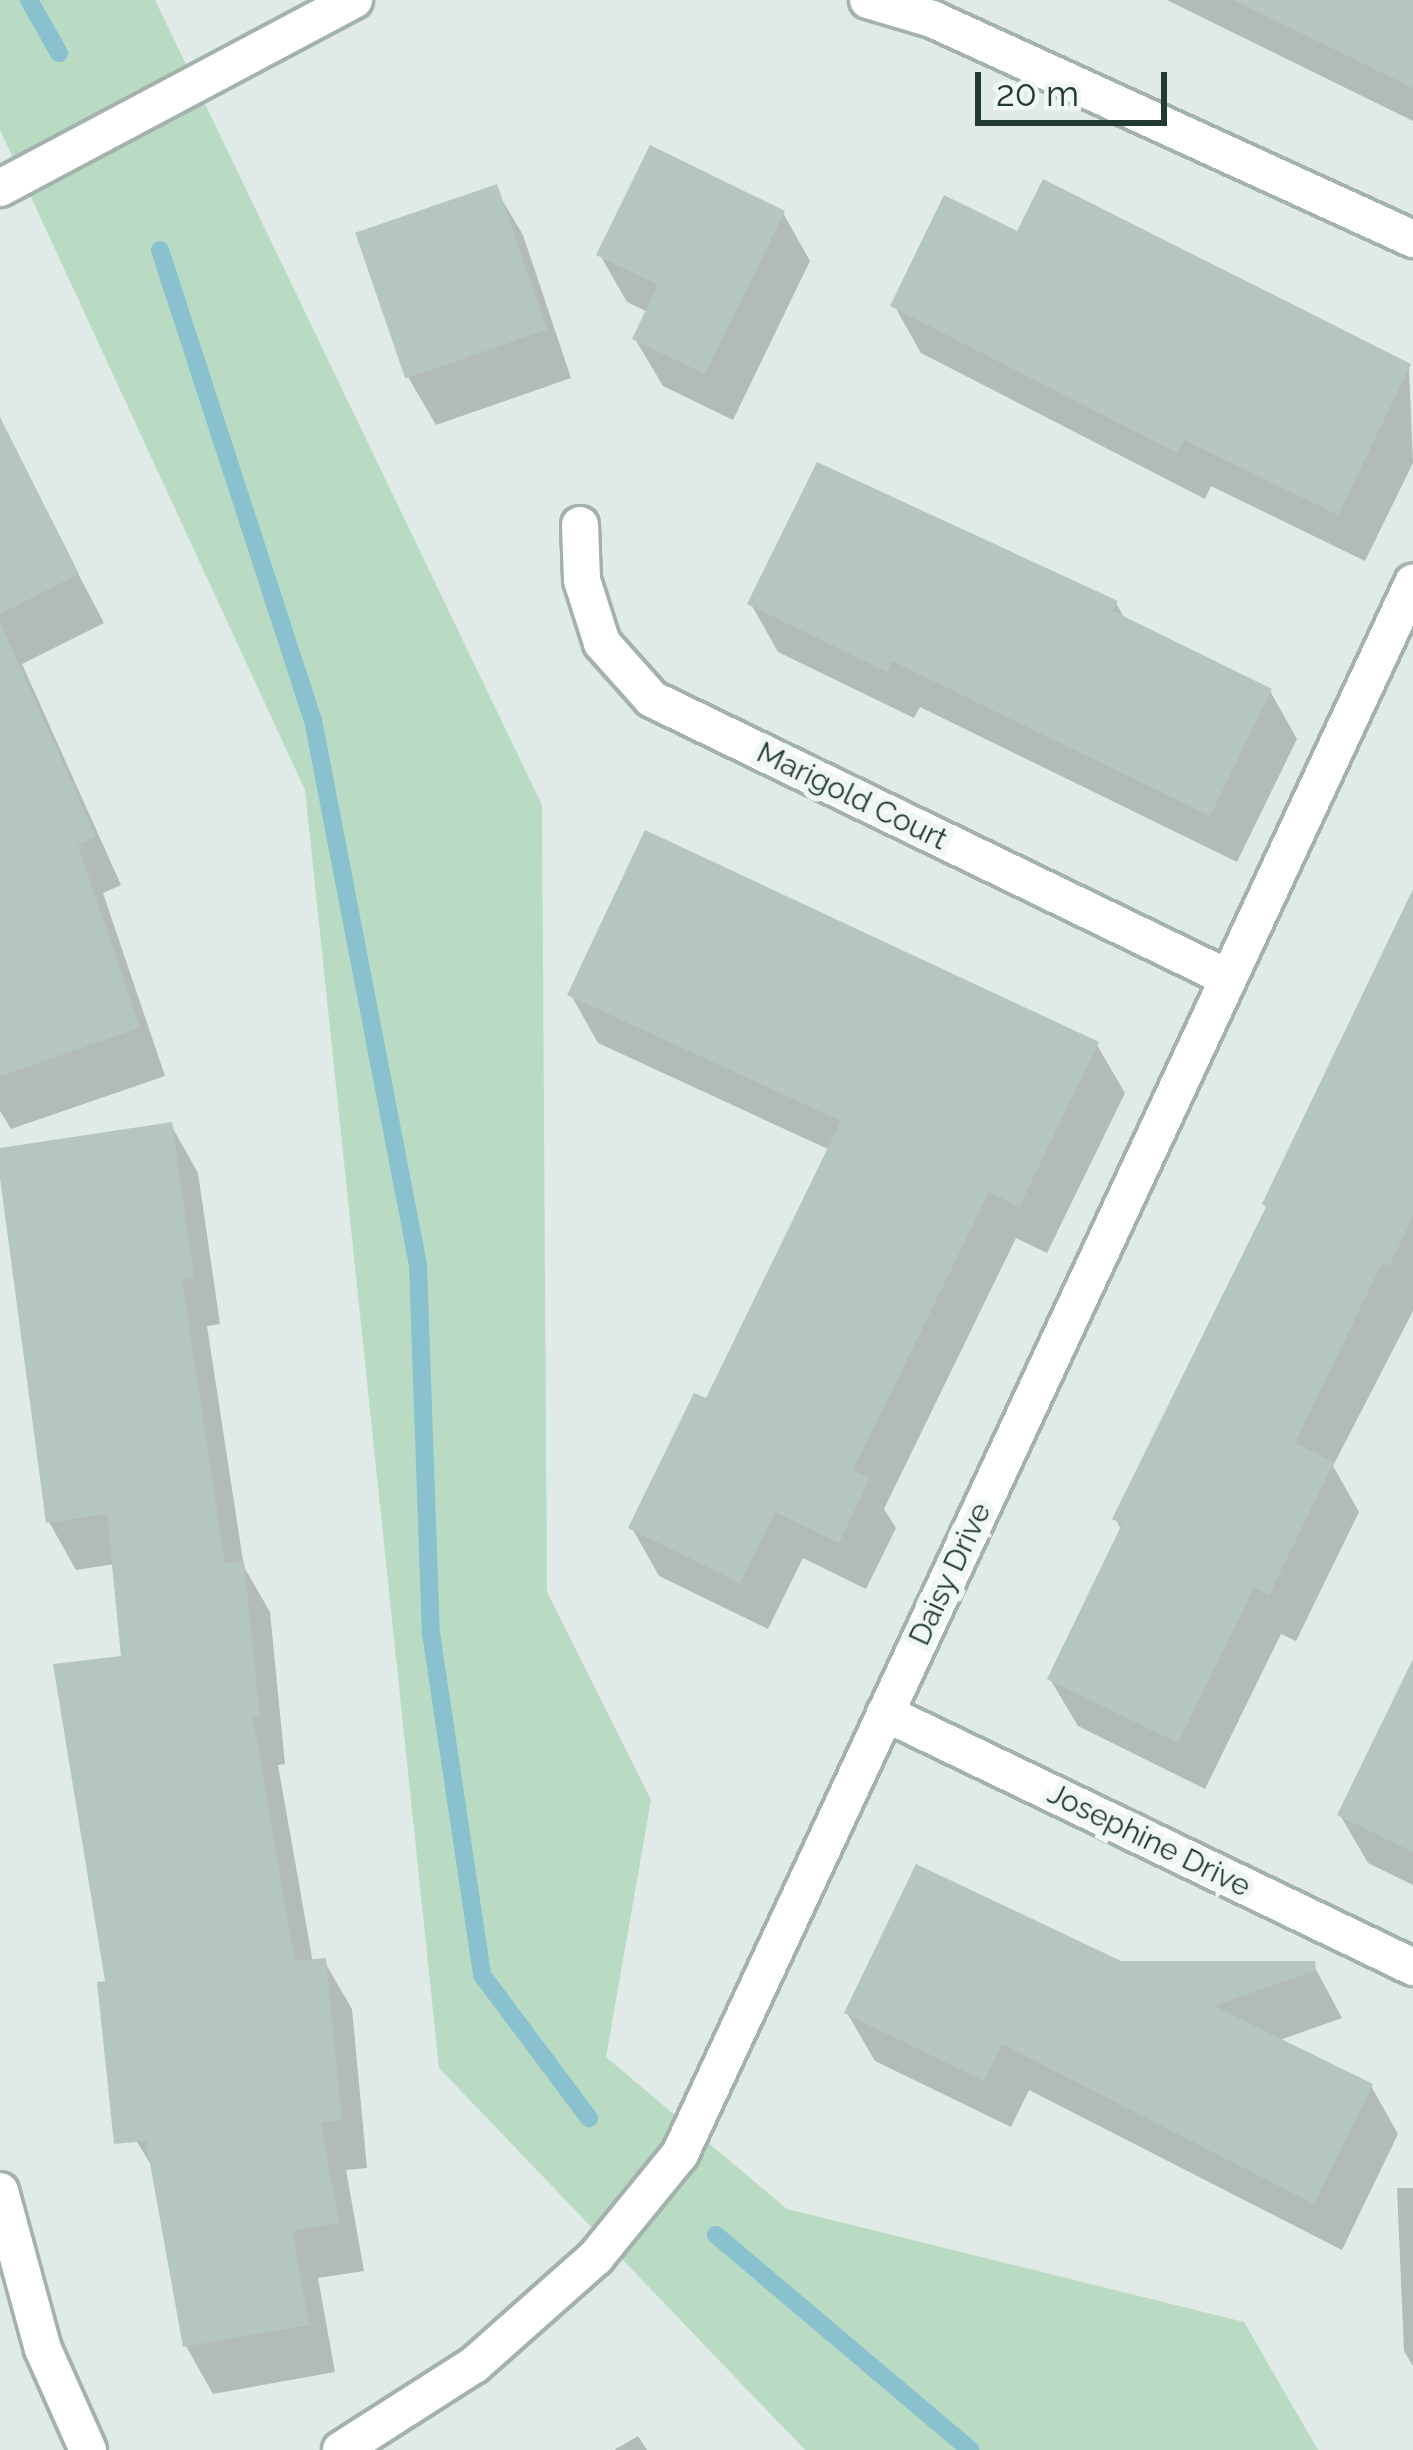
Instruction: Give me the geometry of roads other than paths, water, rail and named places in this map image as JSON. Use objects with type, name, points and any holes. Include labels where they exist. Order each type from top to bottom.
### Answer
[{"type":"street","points":[[0,188],[354,0]]},
{"type":"street","points":[[868,0],[932,20],[1413,239]]},
{"type":"street","name":"Marigold Court","points":[[580,525],[582,580],[602,643],[652,699],[1228,978]]},
{"type":"street","name":"Daisy Drive","points":[[341,2450],[474,2365],[596,2258],[680,2154],[1413,583]]},
{"type":"street","name":"Josephine Drive","points":[[885,1714],[1413,1967]]},
{"type":"street","points":[[0,2192],[43,2349],[88,2450]]},
{"type":"waterway","points":[[29,0],[59,53]]},
{"type":"waterway","points":[[160,250],[313,720],[418,1265],[431,1633],[482,1975],[589,2118]]},
{"type":"waterway","points":[[716,2235],[970,2450]]}]
